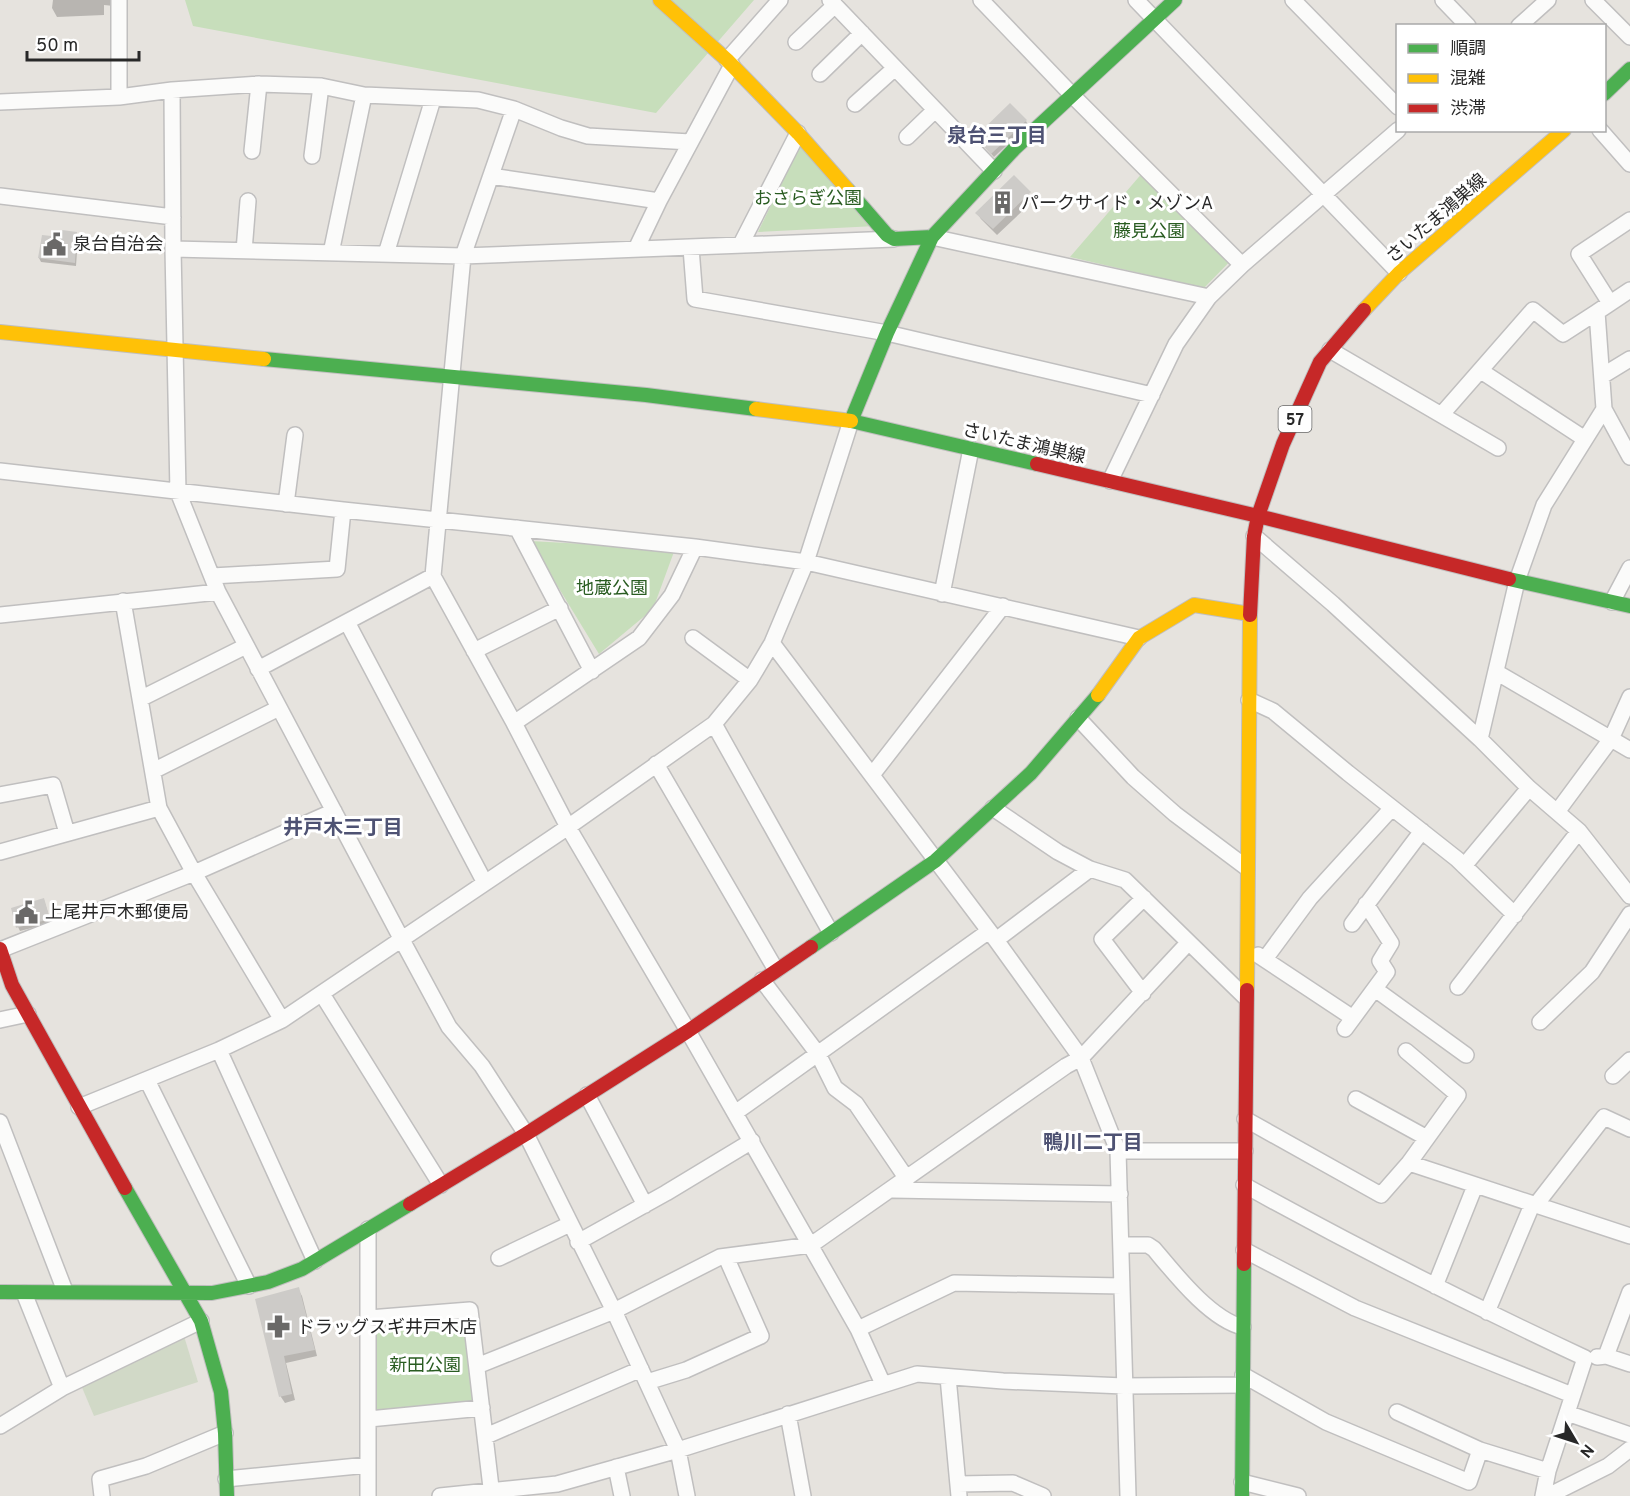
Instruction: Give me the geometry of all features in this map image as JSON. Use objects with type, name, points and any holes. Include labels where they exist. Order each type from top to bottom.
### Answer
[{"type":"street","points":[[119,0],[119,97]]},
{"type":"street","points":[[660,0],[730,63],[798,133],[887,235],[894,239]]},
{"type":"street","points":[[636,249],[730,63],[780,0]]},
{"type":"street","points":[[981,0],[1073,96],[1242,265]]},
{"type":"street","points":[[1136,0],[1399,273]]},
{"type":"street","points":[[79,1107],[219,1050],[282,1020],[485,884],[714,724],[750,680],[772,643],[806,562],[851,421],[887,333],[932,237],[1016,148],[1175,0]]},
{"type":"street","points":[[1293,0],[1396,105]]},
{"type":"street","points":[[1443,0],[1466,24]]},
{"type":"street","points":[[1521,24],[1548,0]]},
{"type":"street","points":[[1593,0],[1630,37]]},
{"type":"street","points":[[796,42],[832,3],[994,171]]},
{"type":"street","points":[[820,74],[862,33]]},
{"type":"street","points":[[855,104],[895,68]]},
{"type":"street","points":[[1606,93],[1630,70]]},
{"type":"street","points":[[0,102],[119,97],[172,90],[258,84],[321,86],[364,95],[478,100],[514,109],[588,136],[690,142]]},
{"type":"street","points":[[252,150],[258,84]]},
{"type":"street","points":[[312,156],[321,86]]},
{"type":"street","points":[[172,90],[174,350],[178,492],[218,592],[402,940],[449,1026],[482,1066],[526,1134],[614,1311],[678,1450],[687,1496]]},
{"type":"street","points":[[331,253],[364,95]]},
{"type":"street","points":[[386,254],[432,99]]},
{"type":"street","points":[[514,109],[462,256],[433,576],[568,827],[812,1245],[858,1329],[883,1384]]},
{"type":"street","points":[[907,137],[935,110]]},
{"type":"street","points":[[1110,481],[1176,344],[1209,297],[1242,265],[1396,132]]},
{"type":"street","name":"さいたま鴻巣線","points":[[0,332],[450,378],[646,395],[851,421],[1258,516],[1283,444],[1320,362],[1350,325],[1399,273],[1562,132]]},
{"type":"street","points":[[1602,132],[1630,164]]},
{"type":"street","points":[[741,244],[798,133]]},
{"type":"street","points":[[491,176],[659,201]]},
{"type":"street","points":[[0,196],[173,217]]},
{"type":"street","points":[[244,251],[248,201]]},
{"type":"street","points":[[1610,303],[1579,254],[1630,220]]},
{"type":"street","points":[[173,249],[462,256],[932,237],[1209,297]]},
{"type":"street","points":[[691,248],[695,299],[887,333],[1152,395]]},
{"type":"street","points":[[1442,414],[1533,310],[1563,334],[1630,290]]},
{"type":"street","points":[[1480,739],[1517,581],[1544,505],[1604,409],[1596,312]]},
{"type":"street","points":[[1330,350],[1498,448]]},
{"type":"street","points":[[1602,376],[1630,359]]},
{"type":"street","points":[[1481,371],[1585,439]]},
{"type":"street","points":[[1604,409],[1625,434],[1630,457]]},
{"type":"street","points":[[286,504],[295,435]]},
{"type":"street","points":[[942,594],[972,449]]},
{"type":"street","points":[[0,471],[695,547],[806,562],[1139,638]]},
{"type":"street","points":[[212,576],[337,570],[343,510]]},
{"type":"street","points":[[1298,1496],[1242,1489],[1250,614],[1254,536],[1258,516],[1517,581],[1630,606]]},
{"type":"street","points":[[517,528],[592,671]]},
{"type":"street","points":[[1254,536],[1333,604],[1480,739],[1529,788],[1579,831],[1630,896]]},
{"type":"street","points":[[514,723],[639,638],[672,595],[695,547]]},
{"type":"street","points":[[1612,602],[1630,568]]},
{"type":"street","points":[[258,669],[433,576]]},
{"type":"street","points":[[0,615],[218,592]]},
{"type":"street","points":[[123,601],[159,808],[194,873],[282,1020]]},
{"type":"street","points":[[0,1292],[212,1293],[268,1282],[302,1269],[526,1134],[688,1031],[935,861],[1031,773],[1108,683],[1139,638],[1194,605],[1250,614]]},
{"type":"street","points":[[872,775],[1003,606]]},
{"type":"street","points":[[474,651],[560,608]]},
{"type":"street","points":[[347,622],[485,884]]},
{"type":"street","points":[[693,638],[750,680]]},
{"type":"street","points":[[772,643],[992,935],[1081,1058],[1118,1151],[1128,1496]]},
{"type":"street","points":[[140,699],[246,646]]},
{"type":"street","points":[[1496,672],[1630,750]]},
{"type":"street","points":[[1557,812],[1611,740],[1630,697]]},
{"type":"street","points":[[1249,700],[1273,711],[1422,831],[1464,866],[1515,915]]},
{"type":"street","points":[[153,771],[279,708]]},
{"type":"street","points":[[1077,718],[1133,777],[1175,814],[1247,868]]},
{"type":"street","points":[[714,724],[831,933]]},
{"type":"street","points":[[656,764],[776,970]]},
{"type":"street","points":[[0,795],[53,786],[67,833]]},
{"type":"street","points":[[1464,866],[1529,788]]},
{"type":"street","points":[[0,852],[159,808]]},
{"type":"street","points":[[993,808],[1058,852],[1090,869],[1125,880],[1246,998]]},
{"type":"street","points":[[1265,958],[1310,898],[1392,808]]},
{"type":"street","points":[[227,1496],[221,1392],[201,1321],[12,985],[0,950],[194,873],[334,811]]},
{"type":"street","points":[[1352,924],[1422,831]]},
{"type":"street","points":[[1458,987],[1579,831]]},
{"type":"street","points":[[735,1113],[1090,869]]},
{"type":"street","points":[[1143,993],[1102,939],[1144,898]]},
{"type":"street","points":[[1247,948],[1265,958],[1349,1024],[1387,972],[1380,961],[1391,943],[1366,904]]},
{"type":"street","points":[[1540,1022],[1592,972],[1630,914]]},
{"type":"street","points":[[477,1366],[614,1311],[720,1257],[812,1245],[1066,1066],[1081,1058],[1188,943]]},
{"type":"street","points":[[762,980],[818,1054],[835,1088],[856,1104],[907,1179]]},
{"type":"street","points":[[1375,988],[1466,1055]]},
{"type":"street","points":[[322,994],[441,1185]]},
{"type":"street","points":[[0,1020],[28,1014]]},
{"type":"street","points":[[219,1050],[315,1261]]},
{"type":"street","points":[[1245,1119],[1381,1195],[1409,1163],[1458,1095],[1406,1051]]},
{"type":"street","points":[[1613,1076],[1630,1060]]},
{"type":"street","points":[[147,1080],[249,1286]]},
{"type":"street","points":[[587,1095],[645,1205]]},
{"type":"street","points":[[1356,1099],[1427,1138]]},
{"type":"street","points":[[1487,1312],[1534,1205],[1604,1117],[1630,1129]]},
{"type":"street","points":[[0,1122],[64,1291]]},
{"type":"street","points":[[578,1242],[752,1141]]},
{"type":"street","points":[[1118,1151],[1245,1150]]},
{"type":"street","points":[[1409,1163],[1630,1236]]},
{"type":"street","points":[[1244,1185],[1347,1242],[1585,1358],[1605,1356],[1630,1364]]},
{"type":"street","points":[[1435,1286],[1475,1186]]},
{"type":"street","points":[[892,1190],[1120,1194]]},
{"type":"street","points":[[499,1258],[570,1224]]},
{"type":"street","points":[[368,1229],[368,1496]]},
{"type":"street","points":[[1121,1245],[1148,1245],[1154,1248],[1187,1289],[1231,1324],[1243,1327]]},
{"type":"street","points":[[1244,1250],[1355,1308],[1572,1395]]},
{"type":"street","points":[[486,1436],[644,1376],[686,1370],[762,1336],[726,1257]]},
{"type":"street","points":[[858,1329],[954,1283],[1122,1286]]},
{"type":"street","points":[[1605,1356],[1630,1292]]},
{"type":"street","points":[[24,1293],[62,1388]]},
{"type":"street","points":[[369,1318],[470,1310],[492,1494]]},
{"type":"street","points":[[0,1426],[62,1388],[201,1321]]},
{"type":"street","points":[[1543,1496],[1548,1471],[1585,1358]]},
{"type":"street","points":[[440,1496],[559,1490],[616,1467],[678,1450],[917,1374],[1124,1386],[1243,1380],[1326,1422],[1469,1482],[1480,1450]]},
{"type":"street","points":[[948,1377],[959,1490],[1003,1490],[1013,1483],[1042,1496]]},
{"type":"street","points":[[369,1419],[482,1408]]},
{"type":"street","points":[[1397,1412],[1480,1450],[1548,1471]]},
{"type":"street","points":[[1567,1413],[1630,1436]]},
{"type":"street","points":[[788,1414],[803,1496]]},
{"type":"street","points":[[102,1496],[100,1479],[146,1466],[225,1433]]},
{"type":"street","points":[[1548,1496],[1608,1466],[1630,1449]]},
{"type":"street","points":[[226,1479],[368,1465]]},
{"type":"street","points":[[616,1467],[622,1496]]},
{"type":"green space","points":[[185,0],[754,0],[656,113],[193,26]]},
{"type":"green space","name":"おさらぎ公園","points":[[801,143],[876,226],[758,232]]},
{"type":"green space","name":"藤見公園","points":[[1144,171],[1239,252],[1204,288],[1070,257]]},
{"type":"green space","name":"地蔵公園","points":[[530,541],[675,549],[653,609],[599,654]]},
{"type":"green space","name":"新田公園","points":[[465,1317],[476,1401],[376,1412],[375,1330]]},
{"type":"green space","points":[[184,1336],[198,1382],[94,1416],[81,1385]]},
{"type":"building","points":[[1010,103],[1027,120],[991,154],[975,137]]},
{"type":"building","name":"パークサイド・メゾンA","points":[[1014,175],[1031,192],[993,229],[975,213]]},
{"type":"building","points":[[62,230],[77,232],[75,263],[38,258],[42,235],[61,237]]},
{"type":"building","points":[[44,898],[50,919],[16,928],[11,908]]},
{"type":"building","points":[[299,1287],[315,1350],[284,1356],[292,1394],[279,1397],[255,1299]]},
{"type":"traffic: fast","points":[[932,237],[1015,148],[1175,0]]},
{"type":"traffic: fast","points":[[1606,92],[1630,69]]},
{"type":"traffic: fast","points":[[848,190],[887,235],[894,239],[932,237],[887,333],[851,421],[1037,464]]},
{"type":"traffic: fast","points":[[264,359],[646,395],[756,409]]},
{"type":"traffic: fast","points":[[1509,579],[1630,606]]},
{"type":"traffic: fast","points":[[811,947],[935,861],[1031,773],[1098,695]]},
{"type":"traffic: fast","points":[[125,1188],[201,1321],[221,1392],[227,1496]]},
{"type":"traffic: fast","points":[[0,1292],[212,1293],[268,1282],[302,1269],[410,1204]]},
{"type":"traffic: fast","points":[[1242,1496],[1244,1264]]},
{"type":"traffic: slow","points":[[660,0],[727,60],[798,133],[848,190]]},
{"type":"traffic: slow","points":[[1364,310],[1399,273],[1562,132]]},
{"type":"traffic: slow","points":[[0,332],[264,359]]},
{"type":"traffic: slow","points":[[756,409],[851,421]]},
{"type":"traffic: slow","points":[[1098,695],[1139,638],[1194,605],[1250,614]]},
{"type":"traffic: slow","points":[[1247,990],[1250,615]]},
{"type":"traffic: jam","points":[[1037,464],[1258,516],[1283,444],[1320,362],[1364,310]]},
{"type":"traffic: jam","points":[[1250,615],[1254,536],[1258,516],[1509,579]]},
{"type":"traffic: jam","points":[[410,1204],[526,1134],[688,1031],[811,947]]},
{"type":"traffic: jam","points":[[0,949],[12,985],[125,1188]]},
{"type":"traffic: jam","points":[[1244,1264],[1247,990]]},
{"type":"place","name":"パークサイド・メゾンA","points":[[1003,203]]},
{"type":"place","name":"泉台自治会","points":[[55,244]]},
{"type":"place","name":"上尾井戸木郵便局","points":[[27,912]]},
{"type":"place","name":"ドラッグスギ井戸木店","points":[[279,1327]]},
{"type":"district","name":"泉台三丁目","points":[[997,135]]},
{"type":"district","name":"井戸木三丁目","points":[[343,827]]},
{"type":"district","name":"鴨川二丁目","points":[[1093,1142]]}]
